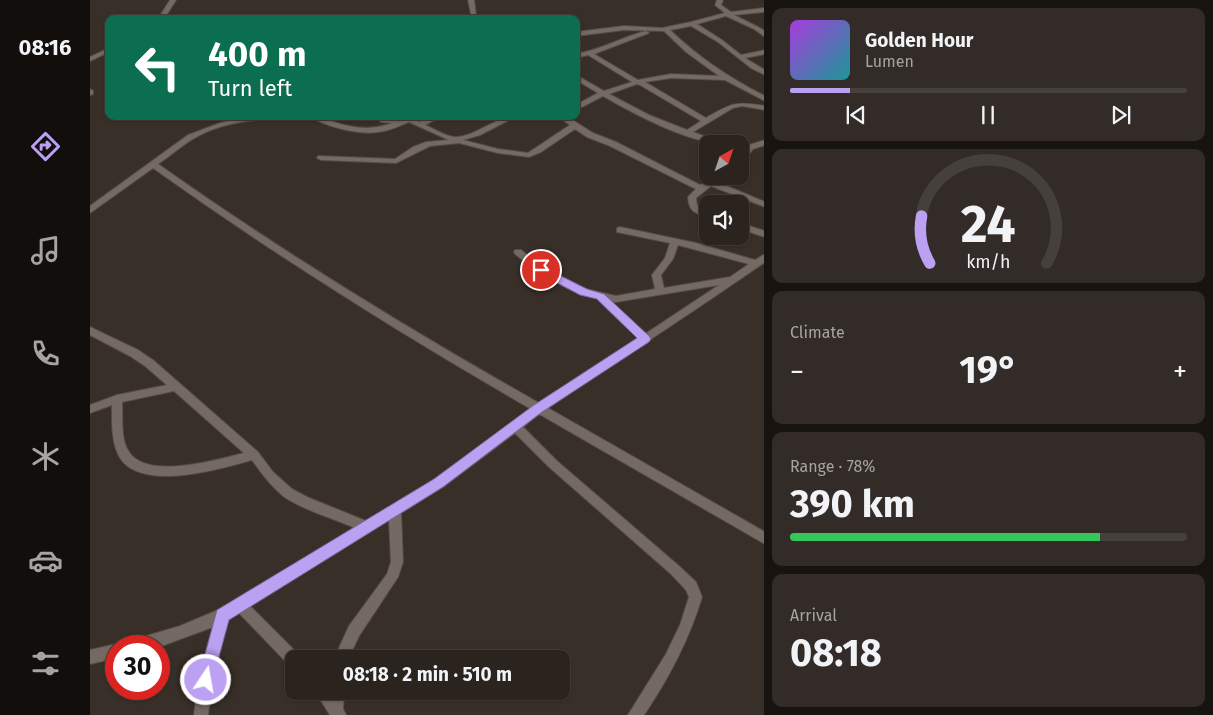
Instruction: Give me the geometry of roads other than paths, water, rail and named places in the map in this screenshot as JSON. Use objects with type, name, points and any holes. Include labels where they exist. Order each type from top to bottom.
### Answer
[{"type":"street","points":[[164,15],[173,0]]},
{"type":"street","points":[[471,0],[474,14]]},
{"type":"street","points":[[720,0],[718,5],[727,14],[756,28],[764,35]]},
{"type":"street","points":[[580,34],[624,28],[666,30],[727,14],[764,10]]},
{"type":"street","points":[[692,24],[720,41],[764,73]]},
{"type":"street","points":[[580,55],[590,54],[633,36],[656,30]]},
{"type":"street","points":[[666,30],[678,42],[725,78],[764,99]]},
{"type":"street","points":[[90,59],[105,52]]},
{"type":"street","points":[[740,57],[764,52]]},
{"type":"street","points":[[590,54],[640,82],[652,92],[680,104],[706,121]]},
{"type":"street","points":[[580,106],[602,94],[640,82],[669,76],[700,79],[725,78]]},
{"type":"street","points":[[580,80],[602,94],[646,117],[699,137]]},
{"type":"street","points":[[687,133],[736,105],[764,108]]},
{"type":"street","points":[[90,210],[181,144],[205,130],[240,120]]},
{"type":"street","points":[[325,120],[361,129],[380,129],[402,120]]},
{"type":"street","points":[[407,120],[481,147],[520,155],[533,155],[574,126]]},
{"type":"street","points":[[418,125],[430,120]]},
{"type":"street","points":[[321,158],[396,161],[416,149],[429,144],[459,140],[505,120]]},
{"type":"street","points":[[567,120],[574,126],[701,189]]},
{"type":"street","points":[[750,147],[764,142]]},
{"type":"street","points":[[153,164],[213,207],[336,288],[764,539]]},
{"type":"street","points":[[699,211],[693,206],[692,197],[708,185]]},
{"type":"street","points":[[716,185],[764,205]]},
{"type":"street","points":[[749,229],[764,234]]},
{"type":"street","points":[[620,230],[760,260]]},
{"type":"street","points":[[660,291],[656,275],[669,259],[675,242]]},
{"type":"street","points":[[518,252],[541,270],[564,283],[600,297],[616,299],[732,280]]},
{"type":"street","points":[[170,637],[199,627],[223,615],[439,483],[538,408],[645,339],[760,260]]},
{"type":"street","points":[[600,297],[645,339]]},
{"type":"street","points":[[90,332],[134,353],[149,363],[254,455],[268,475],[288,493],[368,527]]},
{"type":"street","points":[[90,409],[117,399],[176,387]]},
{"type":"street","points":[[117,399],[121,443],[125,456],[132,465],[142,469],[185,471],[204,469],[254,455]]},
{"type":"street","points":[[515,426],[553,464],[675,570],[690,586],[696,597],[672,652],[648,696],[635,715]]},
{"type":"street","points":[[345,650],[354,631],[392,577],[397,562],[395,511]]},
{"type":"street","points":[[240,605],[285,651]]},
{"type":"street","points":[[201,715],[204,686],[212,649],[223,615]]},
{"type":"street","points":[[90,657],[105,654]]},
{"type":"street","points":[[329,700],[338,713]]},
{"type":"street","points":[[337,700],[338,713]]}]
